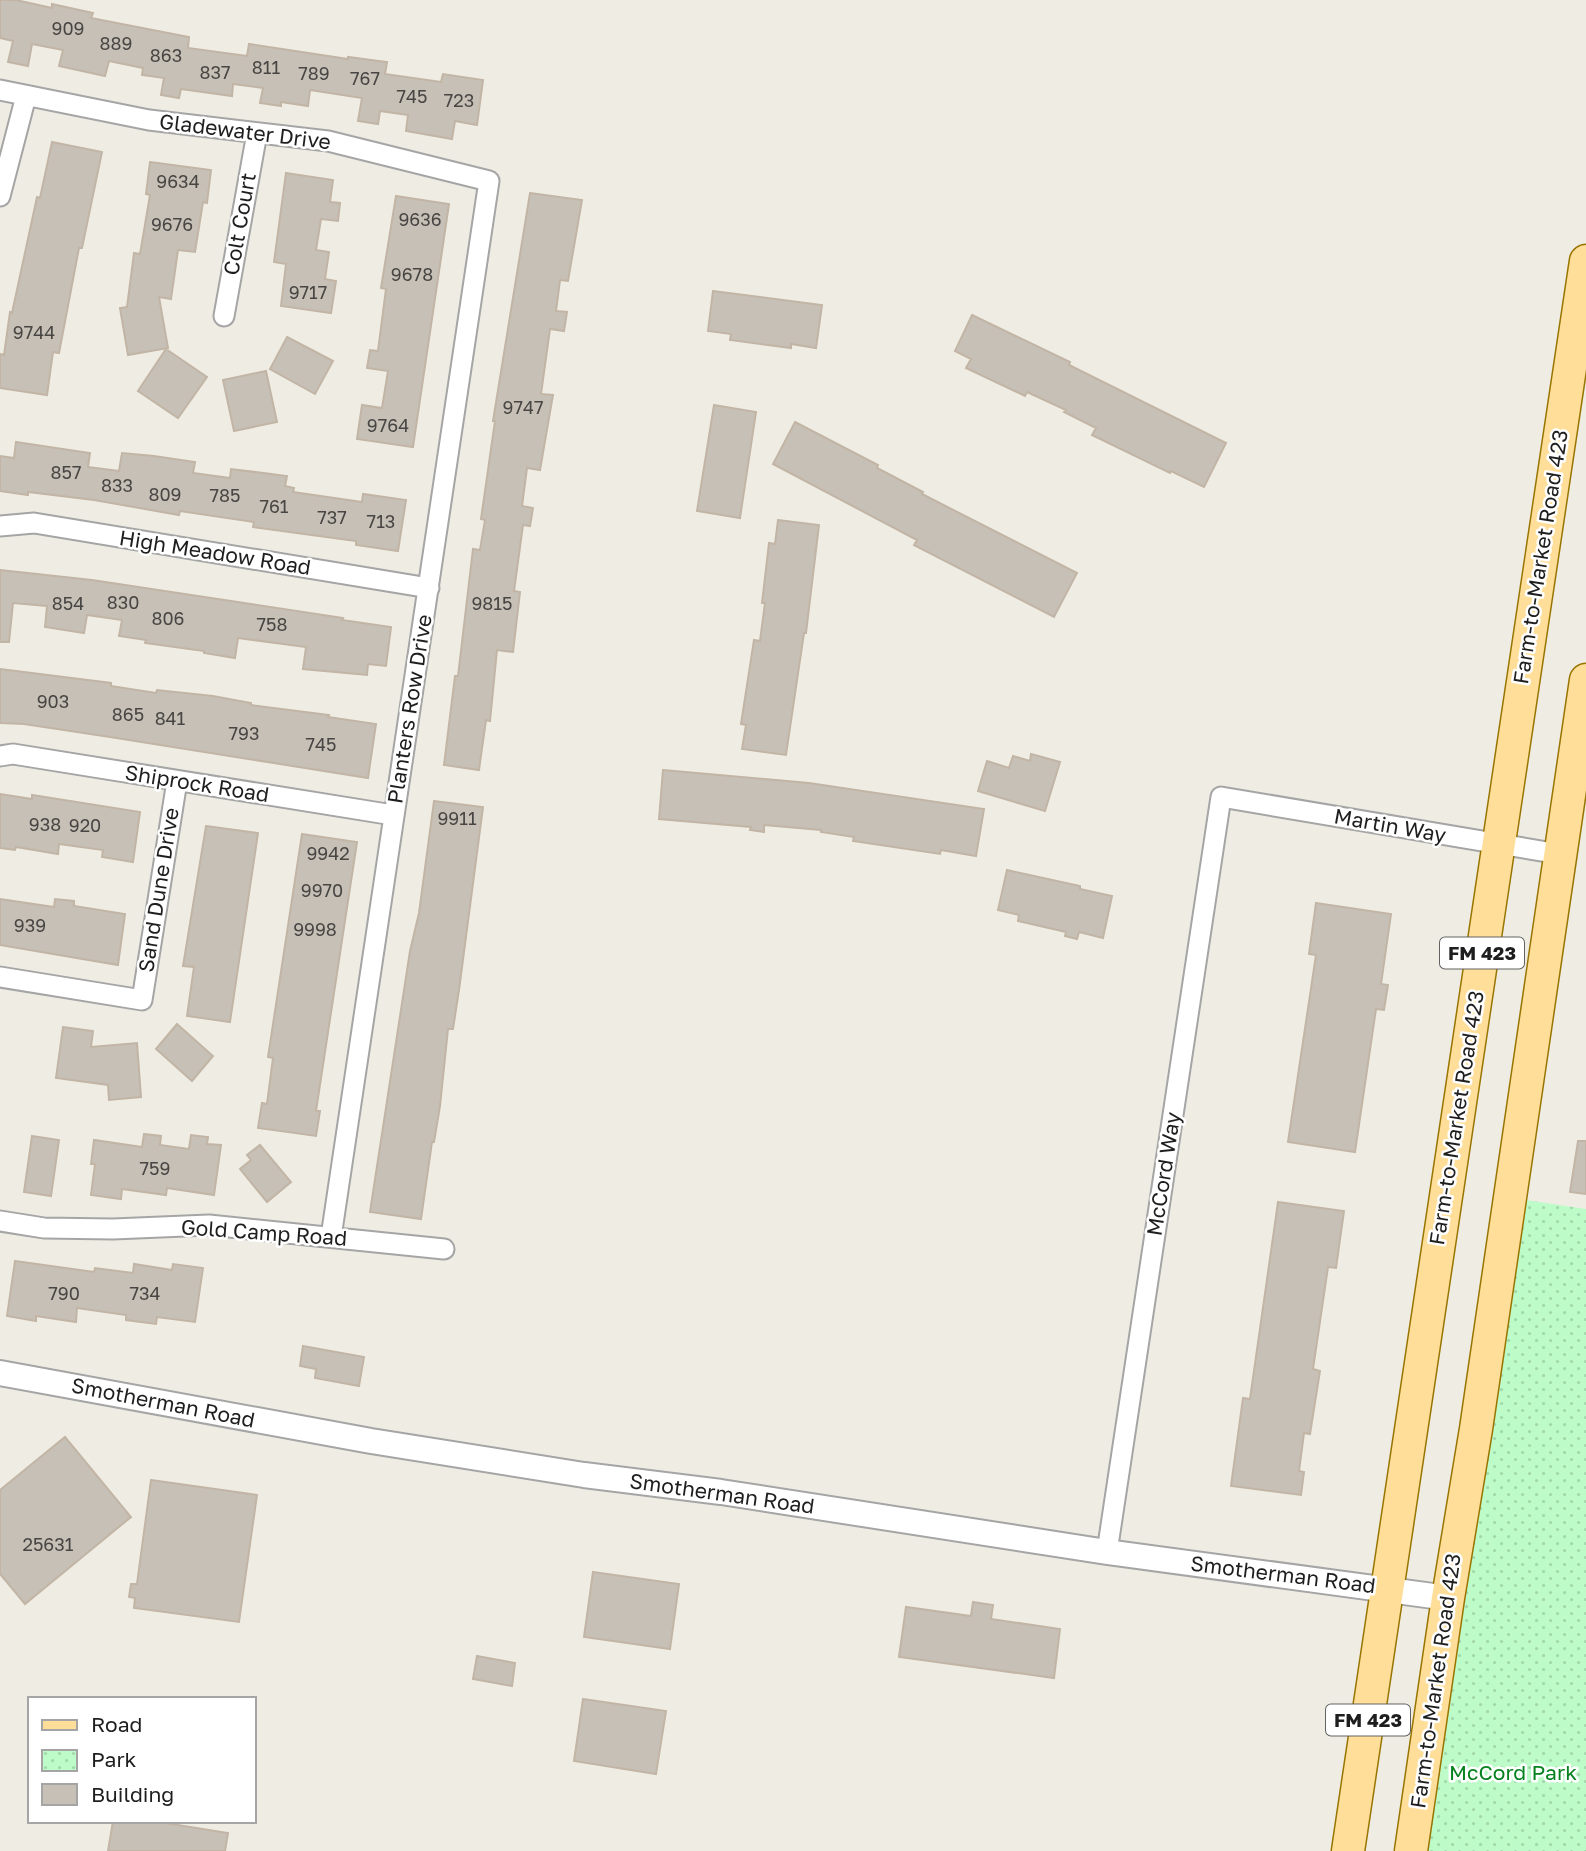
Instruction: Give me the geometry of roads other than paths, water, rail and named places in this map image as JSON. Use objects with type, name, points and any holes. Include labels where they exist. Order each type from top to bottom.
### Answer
[{"type":"main road","name":"Farm-to-Market Road 423","points":[[1348,1851],[1586,261]]},
{"type":"main road","name":"Farm-to-Market Road 423","points":[[1411,1851],[1586,680]]},
{"type":"street","name":"Gladewater Drive","points":[[0,90],[149,121],[328,141],[489,181]]},
{"type":"street","points":[[0,196],[26,96]]},
{"type":"street","name":"Colt Court","points":[[224,316],[257,133]]},
{"type":"street","name":"Planters Row Drive","points":[[331,1237],[489,181]]},
{"type":"street","name":"High Meadow Road","points":[[0,526],[34,523],[429,588]]},
{"type":"street","name":"Shiprock Road","points":[[0,756],[13,754],[393,815]]},
{"type":"street","name":"Sand Dune Drive","points":[[0,977],[142,1000],[177,781]]},
{"type":"street","name":"Martin Way","points":[[1221,797],[1559,854]]},
{"type":"street","name":"McCord Way","points":[[1107,1552],[1221,797]]},
{"type":"street","name":"Gold Camp Road","points":[[0,1221],[44,1228],[113,1229],[209,1225],[444,1249]]},
{"type":"street","name":"Smotherman Road","points":[[0,1373],[472,1458],[721,1492],[1107,1552],[1447,1598]]},
{"type":"park label","name":"McCord Park","points":[[1513,1773]]}]
